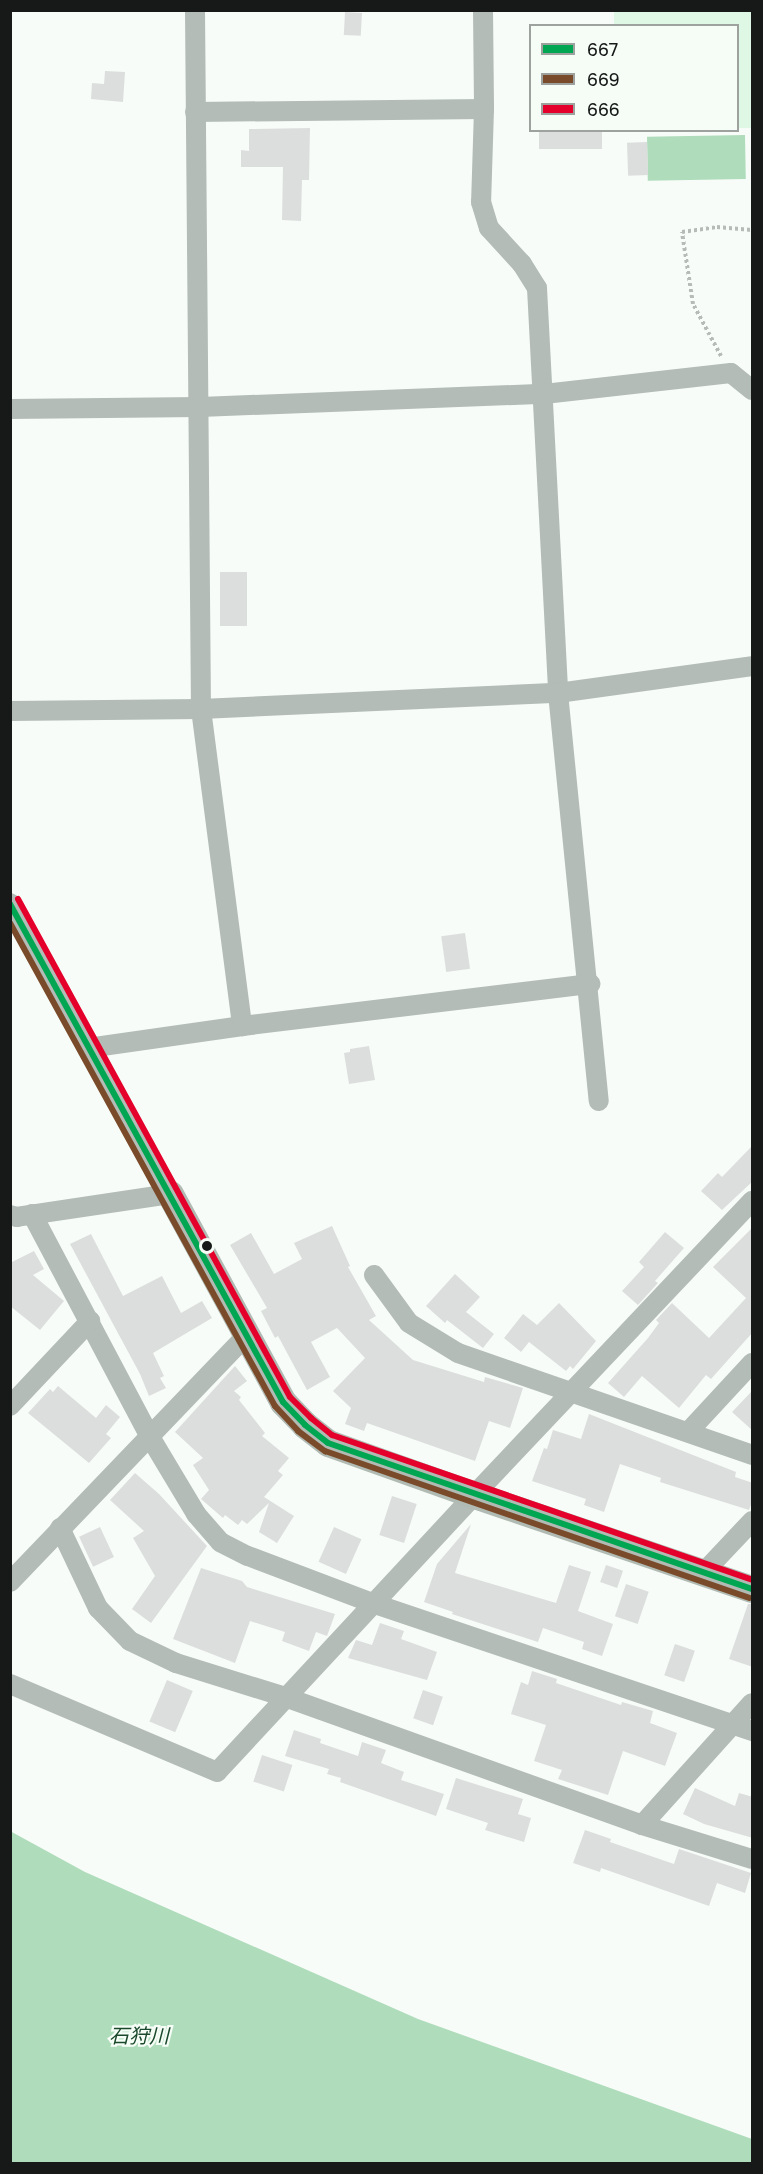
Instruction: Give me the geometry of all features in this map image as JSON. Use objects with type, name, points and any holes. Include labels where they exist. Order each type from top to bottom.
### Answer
[{"type":"street","points":[[195,10],[201,709],[242,1026]]},
{"type":"street","points":[[483,10],[484,110],[481,202],[489,228],[522,264],[537,288],[558,693],[590,984],[600,1101]]},
{"type":"street","points":[[195,112],[484,110]]},
{"type":"street","points":[[10,409],[200,407],[544,394],[731,374],[753,390]]},
{"type":"street","points":[[10,711],[201,709],[558,693],[753,666]]},
{"type":"street","points":[[10,903],[283,1402],[305,1425],[328,1443],[753,1589]]},
{"type":"street","points":[[88,1048],[242,1026],[590,984]]},
{"type":"street","points":[[170,1194],[18,1218],[90,1321],[150,1437],[196,1514],[220,1542],[248,1556],[375,1604],[753,1731]]},
{"type":"street","points":[[10,1684],[217,1772],[474,1495],[753,1201]]},
{"type":"street","points":[[374,1275],[409,1323],[458,1353],[753,1455]]},
{"type":"street","points":[[10,1406],[90,1321]]},
{"type":"street","points":[[10,1582],[246,1336]]},
{"type":"street","points":[[689,1431],[753,1363]]},
{"type":"street","points":[[704,1572],[753,1521]]},
{"type":"street","points":[[60,1528],[99,1608],[130,1641],[176,1663],[285,1697],[642,1825],[753,1859]]},
{"type":"street","points":[[642,1825],[753,1703]]},
{"type":"path","points":[[731,374],[693,304],[682,232],[717,227],[753,230]]},
{"type":"shaded area","points":[[614,11],[752,11],[752,128],[739,128],[739,24],[614,24]]},
{"type":"water","points":[[745,135],[746,179],[648,181],[647,137]]},
{"type":"water","name":"石狩川","points":[[10,1831],[85,1872],[418,2019],[752,2139],[752,2163],[11,2163]]},
{"type":"building","points":[[345,12],[362,13],[361,36],[344,35]]},
{"type":"building","points":[[105,71],[125,72],[123,102],[91,99],[92,83],[104,84]]},
{"type":"building","points":[[310,128],[309,180],[302,180],[301,221],[282,220],[283,167],[241,167],[241,150],[249,151],[249,129]]},
{"type":"building","points":[[539,132],[602,132],[602,149],[539,149]]},
{"type":"building","points":[[647,142],[648,175],[628,176],[627,143]]},
{"type":"building","points":[[220,572],[247,572],[247,626],[220,626]]},
{"type":"building","points":[[465,933],[470,969],[446,972],[441,936]]},
{"type":"building","points":[[369,1046],[375,1080],[349,1084],[344,1053],[350,1052],[350,1049]]},
{"type":"building","points":[[753,1145],[753,1181],[722,1210],[701,1191],[718,1173],[722,1177]]},
{"type":"building","points":[[332,1226],[350,1266],[348,1267],[376,1316],[369,1320],[413,1360],[484,1382],[485,1377],[523,1388],[510,1428],[489,1421],[475,1461],[367,1423],[364,1431],[345,1424],[351,1408],[333,1391],[365,1358],[337,1328],[311,1342],[330,1377],[307,1390],[278,1336],[275,1338],[261,1311],[267,1308],[230,1245],[251,1233],[274,1274],[302,1259],[294,1243]]},
{"type":"building","points":[[753,1227],[753,1332],[711,1379],[706,1375],[679,1408],[642,1376],[624,1397],[608,1383],[648,1338],[659,1323],[656,1320],[672,1303],[709,1338],[746,1298],[713,1267]]},
{"type":"building","points":[[665,1232],[684,1248],[655,1281],[658,1283],[638,1305],[622,1291],[644,1267],[639,1262]]},
{"type":"building","points":[[91,1234],[123,1296],[162,1276],[181,1313],[202,1301],[212,1318],[153,1353],[164,1376],[160,1378],[166,1388],[149,1396],[140,1374],[70,1244]]},
{"type":"building","points":[[34,1251],[44,1269],[33,1275],[64,1301],[40,1330],[10,1306],[10,1263]]},
{"type":"building","points":[[455,1274],[480,1297],[466,1312],[494,1334],[483,1348],[447,1320],[445,1323],[426,1306]]},
{"type":"building","points":[[559,1303],[596,1341],[573,1369],[570,1366],[566,1371],[529,1342],[521,1352],[504,1338],[523,1314],[537,1325]]},
{"type":"building","points":[[235,1366],[247,1381],[234,1391],[241,1397],[239,1400],[265,1433],[262,1436],[289,1458],[278,1471],[283,1475],[264,1497],[294,1516],[277,1543],[259,1532],[269,1503],[247,1524],[242,1520],[238,1525],[225,1515],[223,1518],[201,1499],[209,1490],[193,1465],[203,1458],[175,1432]]},
{"type":"building","points":[[58,1386],[96,1418],[106,1405],[120,1417],[106,1434],[111,1438],[89,1463],[28,1413],[50,1389],[53,1392]]},
{"type":"building","points":[[753,1390],[753,1431],[732,1412]]},
{"type":"building","points":[[589,1414],[736,1472],[735,1477],[753,1483],[753,1499],[749,1510],[660,1482],[661,1478],[620,1464],[604,1512],[584,1505],[586,1499],[532,1481],[553,1430],[581,1439]]},
{"type":"building","points":[[135,1473],[159,1494],[207,1546],[151,1623],[132,1609],[155,1576],[133,1538],[144,1531],[110,1500]]},
{"type":"building","points":[[392,1496],[417,1504],[404,1543],[379,1535]]},
{"type":"building","points":[[471,1524],[455,1573],[556,1603],[569,1565],[591,1572],[578,1611],[613,1624],[602,1656],[582,1649],[584,1642],[543,1628],[538,1642],[452,1614],[453,1612],[424,1602],[437,1564]]},
{"type":"building","points":[[100,1527],[114,1557],[93,1567],[79,1537]]},
{"type":"building","points":[[334,1527],[361,1539],[346,1574],[319,1562]]},
{"type":"building","points":[[606,1565],[623,1571],[617,1588],[600,1582]]},
{"type":"building","points":[[201,1568],[242,1581],[247,1587],[335,1614],[327,1636],[316,1632],[309,1651],[282,1641],[285,1632],[250,1621],[235,1663],[173,1639]]},
{"type":"building","points":[[626,1584],[649,1592],[638,1624],[615,1616]]},
{"type":"building","points":[[748,1604],[753,1604],[753,1667],[729,1659]]},
{"type":"building","points":[[380,1623],[404,1631],[401,1639],[437,1652],[427,1680],[348,1658],[356,1640],[372,1645]]},
{"type":"building","points":[[675,1644],[695,1651],[684,1682],[664,1675]]},
{"type":"building","points":[[532,1671],[557,1679],[556,1683],[621,1705],[622,1702],[653,1711],[650,1723],[677,1733],[665,1766],[623,1751],[608,1795],[558,1779],[562,1770],[534,1761],[546,1725],[511,1714],[521,1682],[528,1685]]},
{"type":"building","points":[[167,1680],[193,1691],[175,1732],[149,1721]]},
{"type":"building","points":[[423,1690],[443,1697],[433,1725],[413,1718]]},
{"type":"building","points":[[294,1730],[321,1739],[320,1743],[358,1756],[362,1742],[386,1750],[381,1763],[404,1772],[401,1780],[444,1794],[436,1816],[340,1782],[341,1778],[327,1774],[329,1769],[285,1756]]},
{"type":"building","points":[[262,1755],[292,1765],[284,1792],[253,1782]]},
{"type":"building","points":[[456,1778],[523,1799],[518,1814],[531,1818],[524,1842],[485,1830],[488,1823],[446,1809]]},
{"type":"building","points":[[695,1788],[735,1806],[739,1793],[753,1797],[753,1838],[704,1824],[683,1814]]},
{"type":"building","points":[[585,1830],[611,1839],[610,1842],[674,1864],[679,1849],[751,1873],[745,1893],[717,1883],[709,1906],[601,1868],[600,1872],[573,1863]]},
{"type":"transit line","name":"666","points":[[18,899],[290,1397],[311,1418],[332,1435],[752,1580]]},
{"type":"transit line","name":"667","points":[[10,904],[283,1402],[305,1425],[328,1443],[752,1589]]},
{"type":"transit line","name":"669","points":[[10,923],[275,1406],[298,1431],[325,1451],[749,1598]]}]
